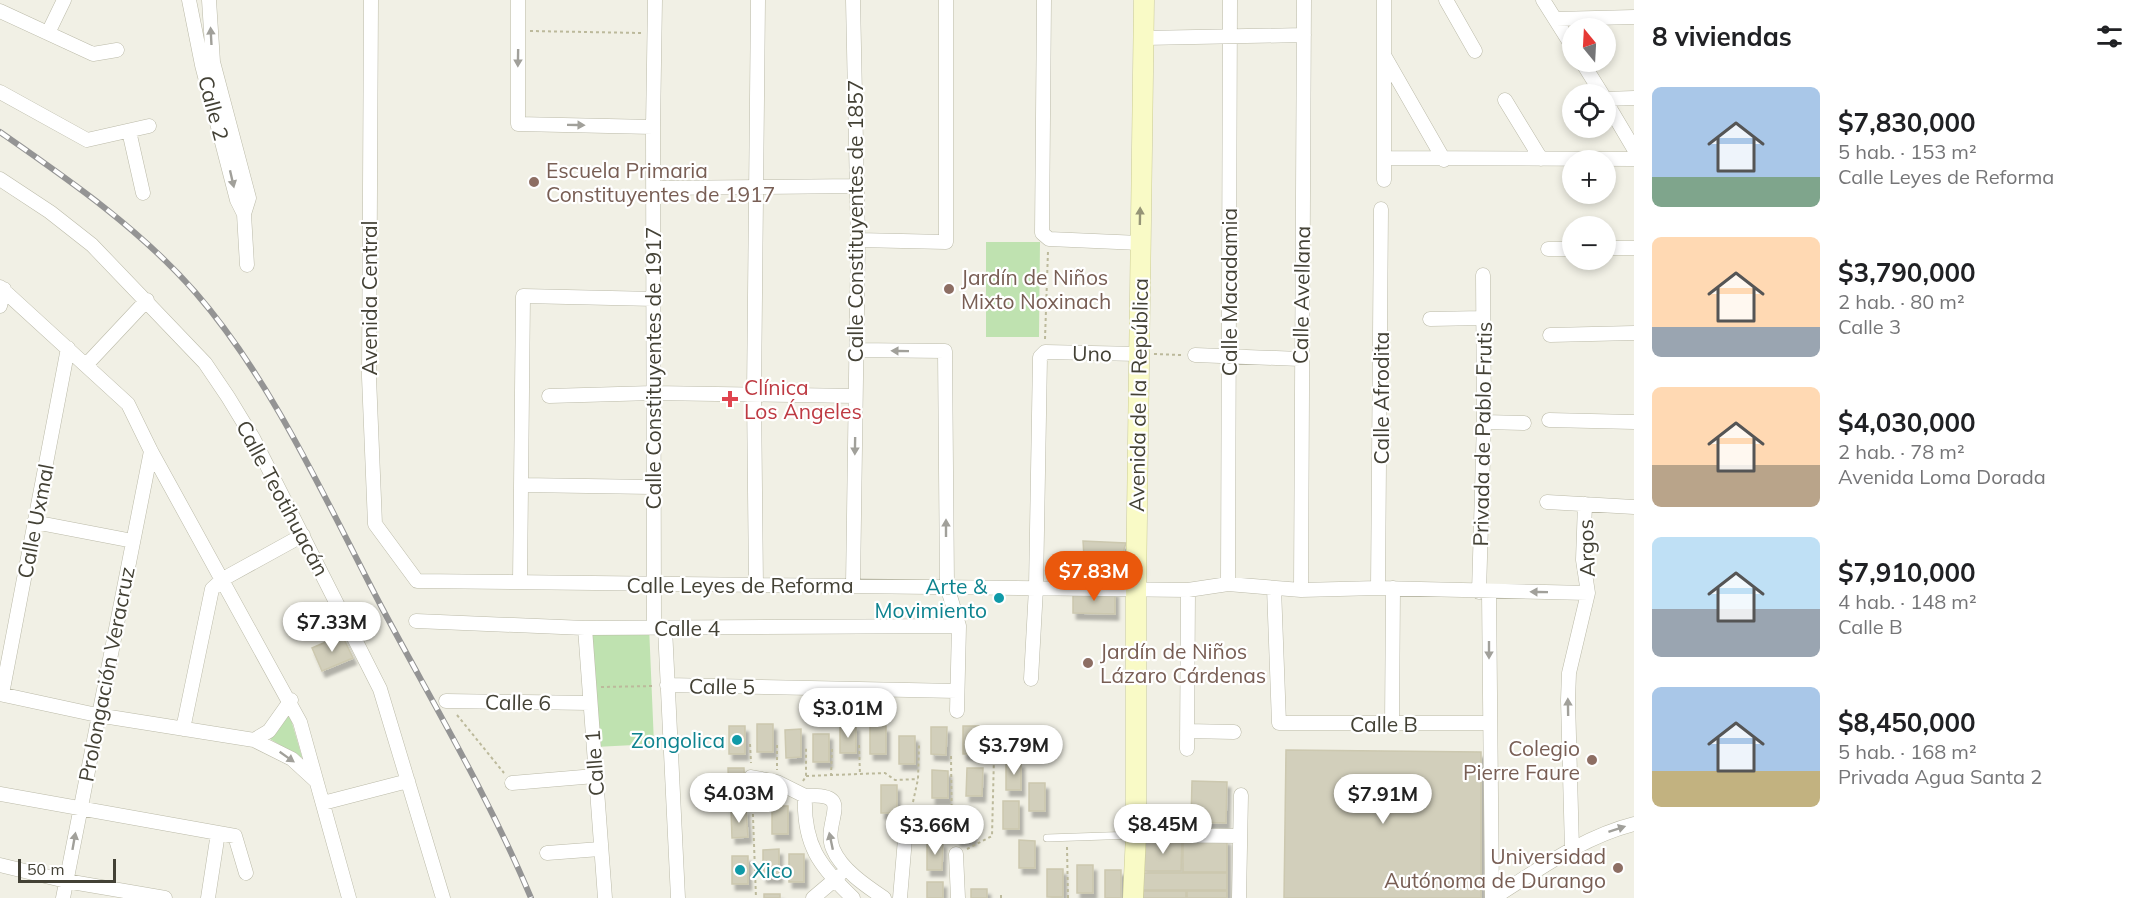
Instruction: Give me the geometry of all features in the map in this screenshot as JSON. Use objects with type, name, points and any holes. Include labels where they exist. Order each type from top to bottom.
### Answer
[{"type":"main road","name":"Avenida de la República","points":[[1132,898],[1136,835],[1136,590],[1144,0]]},
{"type":"street","points":[[48,33],[64,0]]},
{"type":"street","name":"Calle 2","points":[[189,0],[207,83],[237,200],[244,214]]},
{"type":"street","name":"Calle 2","points":[[209,0],[213,62],[249,198],[244,214],[247,264]]},
{"type":"street","name":"Avenida Central","points":[[371,0],[369,377],[375,524],[417,581]]},
{"type":"street","points":[[518,0],[518,124],[653,127]]},
{"type":"street","name":"Calle Constituyentes de 1917","points":[[656,0],[653,127],[655,299],[652,487],[653,584],[659,628]]},
{"type":"street","points":[[756,586],[754,394],[758,0]]},
{"type":"street","name":"Calle Constituyentes de 1857","points":[[853,0],[858,240],[853,585]]},
{"type":"street","points":[[858,240],[946,242],[946,0]]},
{"type":"street","points":[[1044,0],[1042,233],[1049,240],[1140,243]]},
{"type":"street","name":"Calle Macadamia","points":[[1228,584],[1230,0]]},
{"type":"street","name":"Calle Avellana","points":[[1301,590],[1300,359],[1304,0]]},
{"type":"street","points":[[1384,0],[1384,180]]},
{"type":"street","points":[[1446,0],[1475,51]]},
{"type":"street","points":[[1543,0],[1562,29]]},
{"type":"street","points":[[0,11],[93,54],[117,51]]},
{"type":"street","points":[[1556,19],[1634,16]]},
{"type":"street","points":[[1144,38],[1304,35]]},
{"type":"street","points":[[1384,56],[1444,160]]},
{"type":"street","points":[[0,92],[87,140],[149,126]]},
{"type":"street","points":[[1616,99],[1634,98]]},
{"type":"street","points":[[1504,100],[1541,159]]},
{"type":"street","points":[[1616,119],[1634,149]]},
{"type":"street","points":[[129,131],[143,193]]},
{"type":"street","points":[[1384,158],[1634,159]]},
{"type":"street","name":"Calle Teotihuacán","points":[[0,179],[50,212],[92,245],[205,363],[228,397],[253,438],[380,688],[443,898]]},
{"type":"street","points":[[655,188],[756,189],[857,186]]},
{"type":"street","name":"Calle Afrodita","points":[[1378,588],[1381,209]]},
{"type":"street","points":[[1616,248],[1634,248]]},
{"type":"street","points":[[1548,249],[1562,249]]},
{"type":"street","name":"Privada de Pablo Frutis","points":[[1483,276],[1484,592],[1492,898]]},
{"type":"street","points":[[0,306],[2,288]]},
{"type":"street","points":[[2,288],[128,404],[151,451],[291,700],[310,750],[316,782],[349,898]]},
{"type":"street","points":[[520,582],[523,296],[655,299]]},
{"type":"street","points":[[87,364],[147,300]]},
{"type":"street","points":[[1430,318],[1483,318]]},
{"type":"street","points":[[1550,335],[1634,333]]},
{"type":"street","name":"Calle Uxmal","points":[[1,694],[69,348]]},
{"type":"street","points":[[856,350],[945,351],[947,586],[959,626],[957,711]]},
{"type":"street","points":[[1031,679],[1036,588],[1040,357],[1045,352]]},
{"type":"street","name":"Uno","points":[[1045,352],[1139,354]]},
{"type":"street","points":[[1195,355],[1300,359]]},
{"type":"street","points":[[549,396],[653,393],[855,396]]},
{"type":"street","points":[[1549,420],[1634,422]]},
{"type":"street","points":[[1484,423],[1524,423]]},
{"type":"street","name":"Prolongación Veracruz","points":[[63,898],[97,715],[151,451]]},
{"type":"street","points":[[522,485],[652,487]]},
{"type":"street","points":[[1547,502],[1634,507]]},
{"type":"street","name":"Argos","points":[[1585,504],[1582,560],[1588,593]]},
{"type":"street","points":[[34,522],[133,541]]},
{"type":"street","points":[[183,729],[212,589],[223,579],[303,535]]},
{"type":"street","name":"Calle Leyes de Reforma","points":[[417,581],[1136,590],[1188,590],[1228,584],[1301,590],[1393,588]]},
{"type":"street","name":"Calle B","points":[[1274,588],[1279,723],[1392,725],[1489,723]]},
{"type":"street","points":[[1392,725],[1393,588],[1588,593],[1569,672],[1572,849]]},
{"type":"street","points":[[1187,749],[1188,590]]},
{"type":"street","name":"Calle 4","points":[[416,621],[585,628],[959,626]]},
{"type":"street","name":"Calle 1","points":[[585,628],[605,898]]},
{"type":"street","points":[[659,628],[667,688],[678,898]]},
{"type":"street","name":"Calle 5","points":[[667,688],[957,691]]},
{"type":"street","points":[[1,694],[97,715],[254,740],[292,759],[316,782]]},
{"type":"street","points":[[254,740],[268,731],[291,700]]},
{"type":"street","name":"Calle 6","points":[[446,701],[590,703]]},
{"type":"street","points":[[1187,731],[1234,732]]},
{"type":"street","points":[[512,783],[595,776]]},
{"type":"street","points":[[752,777],[777,782],[801,794],[830,798],[836,806],[829,836],[833,851],[847,868],[884,898]]},
{"type":"street","points":[[323,803],[408,781]]},
{"type":"street","points":[[0,794],[235,836],[246,873]]},
{"type":"street","points":[[801,794],[808,840],[818,861],[853,898]]},
{"type":"street","points":[[1239,898],[1241,795]]},
{"type":"street","points":[[900,898],[907,815]]},
{"type":"street","points":[[1492,898],[1572,849],[1611,831],[1634,824]]},
{"type":"street","points":[[208,898],[218,833]]},
{"type":"street","points":[[1136,835],[1240,836]]},
{"type":"street","points":[[547,853],[600,849]]},
{"type":"street","points":[[957,854],[958,898]]},
{"type":"street","points":[[0,865],[66,881],[165,898]]},
{"type":"street","points":[[813,898],[847,868]]},
{"type":"lane","points":[[1047,837],[1136,835]]},
{"type":"path","points":[[518,30],[656,34]]},
{"type":"path","points":[[1045,352],[1049,240]]},
{"type":"path","points":[[1139,354],[1195,355]]},
{"type":"path","points":[[614,687],[651,685],[667,688]]},
{"type":"path","points":[[446,701],[512,783]]},
{"type":"path","points":[[907,815],[914,802],[918,779],[919,743]]},
{"type":"path","points":[[750,744],[756,898]]},
{"type":"path","points":[[777,745],[777,782]]},
{"type":"path","points":[[859,745],[860,775]]},
{"type":"path","points":[[831,776],[832,746]]},
{"type":"path","points":[[801,794],[806,777],[806,748]]},
{"type":"path","points":[[951,756],[952,843],[957,854],[992,836],[994,756]]},
{"type":"path","points":[[806,777],[885,773],[895,780],[918,779]]},
{"type":"path","points":[[1067,835],[1068,898]]},
{"type":"green space","points":[[986,242],[1040,242],[1039,337],[986,337]]},
{"type":"green space","points":[[649,626],[654,744],[595,747],[590,629]]},
{"type":"green space","points":[[288,709],[302,757],[299,760],[285,748],[260,733]]},
{"type":"building","points":[[1083,541],[1126,543],[1122,556],[1110,568],[1085,572]]},
{"type":"building","points":[[1073,590],[1115,591],[1115,614],[1073,613]]},
{"type":"building","points":[[342,635],[353,658],[322,671],[312,648]]},
{"type":"building","points":[[757,724],[773,724],[773,752],[757,752]]},
{"type":"building","points":[[840,725],[856,725],[856,753],[840,753]]},
{"type":"building","name":"Zongolica","points":[[729,726],[745,726],[745,754],[729,754]]},
{"type":"building","points":[[870,726],[886,726],[886,754],[870,754]]},
{"type":"building","points":[[963,726],[979,726],[979,754],[963,754]]},
{"type":"building","points":[[931,727],[947,727],[946,755],[931,754]]},
{"type":"building","points":[[801,729],[801,757],[786,758],[785,730]]},
{"type":"building","points":[[813,734],[829,734],[829,762],[813,762]]},
{"type":"building","points":[[899,736],[915,736],[915,764],[899,764]]},
{"type":"building","points":[[1286,750],[1481,752],[1481,898],[1284,898]]},
{"type":"building","points":[[1006,762],[1021,762],[1021,790],[1006,790]]},
{"type":"building","points":[[728,768],[744,768],[745,796],[729,796]]},
{"type":"building","points":[[967,768],[983,768],[982,796],[966,796]]},
{"type":"building","points":[[932,770],[948,771],[948,798],[932,798]]},
{"type":"building","points":[[1192,781],[1227,782],[1226,823],[1191,822]]},
{"type":"building","points":[[1029,783],[1045,783],[1045,811],[1029,811]]},
{"type":"building","points":[[881,785],[897,785],[897,813],[881,813]]},
{"type":"building","points":[[1003,801],[1019,801],[1019,829],[1003,829]]},
{"type":"building","points":[[772,806],[788,806],[788,834],[772,834]]},
{"type":"building","points":[[746,809],[748,837],[732,838],[731,810]]},
{"type":"building","points":[[958,812],[973,812],[973,840],[957,840]]},
{"type":"building","points":[[1183,838],[1227,839],[1227,872],[1183,872]]},
{"type":"building","points":[[1145,839],[1182,839],[1181,871],[1143,871]]},
{"type":"building","points":[[1019,840],[1035,841],[1035,868],[1019,868]]},
{"type":"building","points":[[927,842],[943,842],[942,870],[927,870]]},
{"type":"building","points":[[779,849],[779,877],[763,877],[763,850]]},
{"type":"building","points":[[789,854],[804,854],[804,882],[789,882]]},
{"type":"building","name":"Xico","points":[[732,856],[748,856],[748,884],[732,884]]},
{"type":"building","points":[[1077,865],[1093,865],[1093,893],[1077,893]]},
{"type":"building","points":[[1047,869],[1063,869],[1063,897],[1047,897]]},
{"type":"building","points":[[1105,870],[1121,870],[1121,898],[1105,898]]},
{"type":"building","points":[[1143,873],[1227,873],[1227,890],[1143,890]]},
{"type":"building","points":[[927,882],[943,882],[943,898],[927,898]]},
{"type":"building","points":[[971,889],[987,889],[987,898],[971,898]]},
{"type":"building","points":[[1143,891],[1186,891],[1186,898],[1143,898]]},
{"type":"building","points":[[1187,891],[1227,891],[1227,898],[1187,898]]},
{"type":"building","points":[[764,894],[780,894],[780,898],[764,898]]},
{"type":"railway","points":[[0,132],[102,206],[151,247],[195,292],[249,364],[297,443],[497,823],[531,898]]},
{"type":"place","name":"Escuela Primaria Constituyentes de 1917","points":[[534,182]]},
{"type":"place","name":"Jardín de Niños Mixto Noxinach","points":[[949,289]]},
{"type":"place","name":"Clínica Los Ángeles","points":[[730,399]]},
{"type":"place","name":"Arte & Movimiento","points":[[999,598]]},
{"type":"place","name":"Jardín de Niños Lázaro Cárdenas","points":[[1088,663]]},
{"type":"place","name":"Zongolica","points":[[737,740]]},
{"type":"place","name":"Colegio Pierre Faure","points":[[1592,760]]},
{"type":"place","name":"Universidad Autónoma de Durango","points":[[1618,868]]},
{"type":"place","name":"Xico","points":[[740,870]]}]
